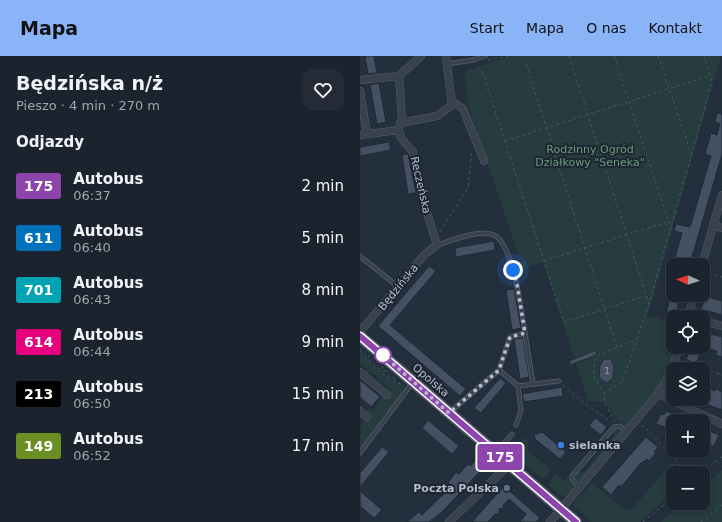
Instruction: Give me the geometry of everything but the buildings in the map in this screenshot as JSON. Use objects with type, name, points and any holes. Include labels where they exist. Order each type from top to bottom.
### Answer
[{"type":"street","points":[[360,80],[399,76],[421,56]]},
{"type":"street","points":[[360,90],[364,134],[437,116],[448,110],[453,102],[446,56]]},
{"type":"street","points":[[399,76],[400,126]]},
{"type":"street","points":[[453,102],[463,110],[484,161]]},
{"type":"street","name":"Reczeńska","points":[[400,126],[401,138],[413,152],[421,193],[436,241]]},
{"type":"street","points":[[704,258],[722,195]]},
{"type":"street","points":[[714,225],[722,228]]},
{"type":"street","name":"Będzińska","points":[[360,332],[436,241]]},
{"type":"street","points":[[710,323],[722,326]]},
{"type":"street","name":"Opolska","points":[[360,336],[408,384],[449,413],[576,522]]},
{"type":"street","points":[[550,522],[628,432],[658,394],[667,381],[677,354]]},
{"type":"street","points":[[360,372],[387,395]]},
{"type":"street","points":[[658,394],[722,424]]},
{"type":"street","points":[[360,411],[367,417]]},
{"type":"street","points":[[448,522],[509,465]]},
{"type":"lane","points":[[447,64],[474,60],[485,56]]},
{"type":"lane","points":[[436,241],[480,233],[495,235],[504,243],[517,284],[533,384]]},
{"type":"lane","points":[[360,256],[398,287]]},
{"type":"lane","points":[[449,413],[499,370],[510,337],[525,333]]},
{"type":"lane","points":[[499,370],[518,386],[521,411],[516,425]]},
{"type":"lane","points":[[518,386],[559,381]]},
{"type":"lane","points":[[360,453],[408,384]]},
{"type":"lane","points":[[580,488],[573,480],[572,476],[617,425],[628,432]]},
{"type":"lane","points":[[496,453],[512,434]]},
{"type":"path","points":[[569,56],[645,296],[649,304]]},
{"type":"path","points":[[614,56],[671,228]]},
{"type":"path","points":[[658,56],[692,154]]},
{"type":"path","points":[[604,393],[623,381],[649,304],[712,82],[704,56]]},
{"type":"path","points":[[526,64],[617,348]]},
{"type":"path","points":[[482,71],[564,322],[645,296]]},
{"type":"path","points":[[505,141],[547,129],[710,75]]},
{"type":"path","points":[[436,241],[468,188],[472,153],[471,140],[474,134]]},
{"type":"path","points":[[544,261],[668,222]]},
{"type":"path","points":[[710,274],[722,277]]},
{"type":"path","points":[[617,425],[605,403],[604,393],[594,377],[594,362],[598,355],[637,339]]},
{"type":"path","points":[[360,348],[368,357],[371,354]]},
{"type":"path","points":[[360,351],[379,369]]},
{"type":"path","points":[[360,354],[383,374],[408,384]]},
{"type":"path","points":[[676,359],[722,375]]},
{"type":"path","points":[[384,365],[382,369],[399,378]]},
{"type":"path","points":[[559,381],[588,406],[617,425]]},
{"type":"path","points":[[637,420],[657,439],[671,458],[680,466]]},
{"type":"path","points":[[710,466],[722,456]]},
{"type":"path","points":[[643,522],[666,503]]},
{"type":"path","points":[[701,522],[722,505]]},
{"type":"green space","name":"Rodzinny Ogród Działkowy \"Seneka\"","points":[[511,56],[721,56],[647,318],[649,316],[666,321],[666,354],[674,354],[671,362],[666,362],[666,372],[657,389],[629,425],[625,425],[616,419],[607,403],[588,400],[543,262],[523,268],[469,108],[464,72]]},
{"type":"green space","points":[[360,354],[383,374],[407,388],[360,449],[362,425],[370,416],[366,412],[369,408],[372,411],[389,388],[381,381],[378,384],[377,382],[380,379],[370,371],[367,374],[365,372],[367,369],[360,363]]},
{"type":"green space","points":[[614,429],[619,429],[621,433],[583,479],[577,480],[575,474],[578,472],[584,472],[616,433],[613,433]]},
{"type":"green space","points":[[526,438],[528,440],[528,451],[551,470],[544,480],[506,449]]},
{"type":"green space","points":[[672,462],[677,466],[669,466]]},
{"type":"green space","points":[[666,469],[666,499],[640,522],[591,522],[574,506],[574,503],[592,482],[625,510],[631,510]]},
{"type":"green space","points":[[722,470],[722,522],[660,522],[675,510],[710,510],[710,480]]},
{"type":"green space","points":[[555,474],[564,481],[568,476],[574,484],[574,489],[567,497],[561,496],[548,485]]},
{"type":"bus line","name":"175","points":[[360,336],[576,522]]},
{"type":"place","name":"sielanka","points":[[561,445]]},
{"type":"place","name":"Poczta Polska","points":[[507,488]]},
{"type":"route","points":[[383,355],[449,413],[499,370],[510,337],[525,333],[517,284],[513,270]]}]
